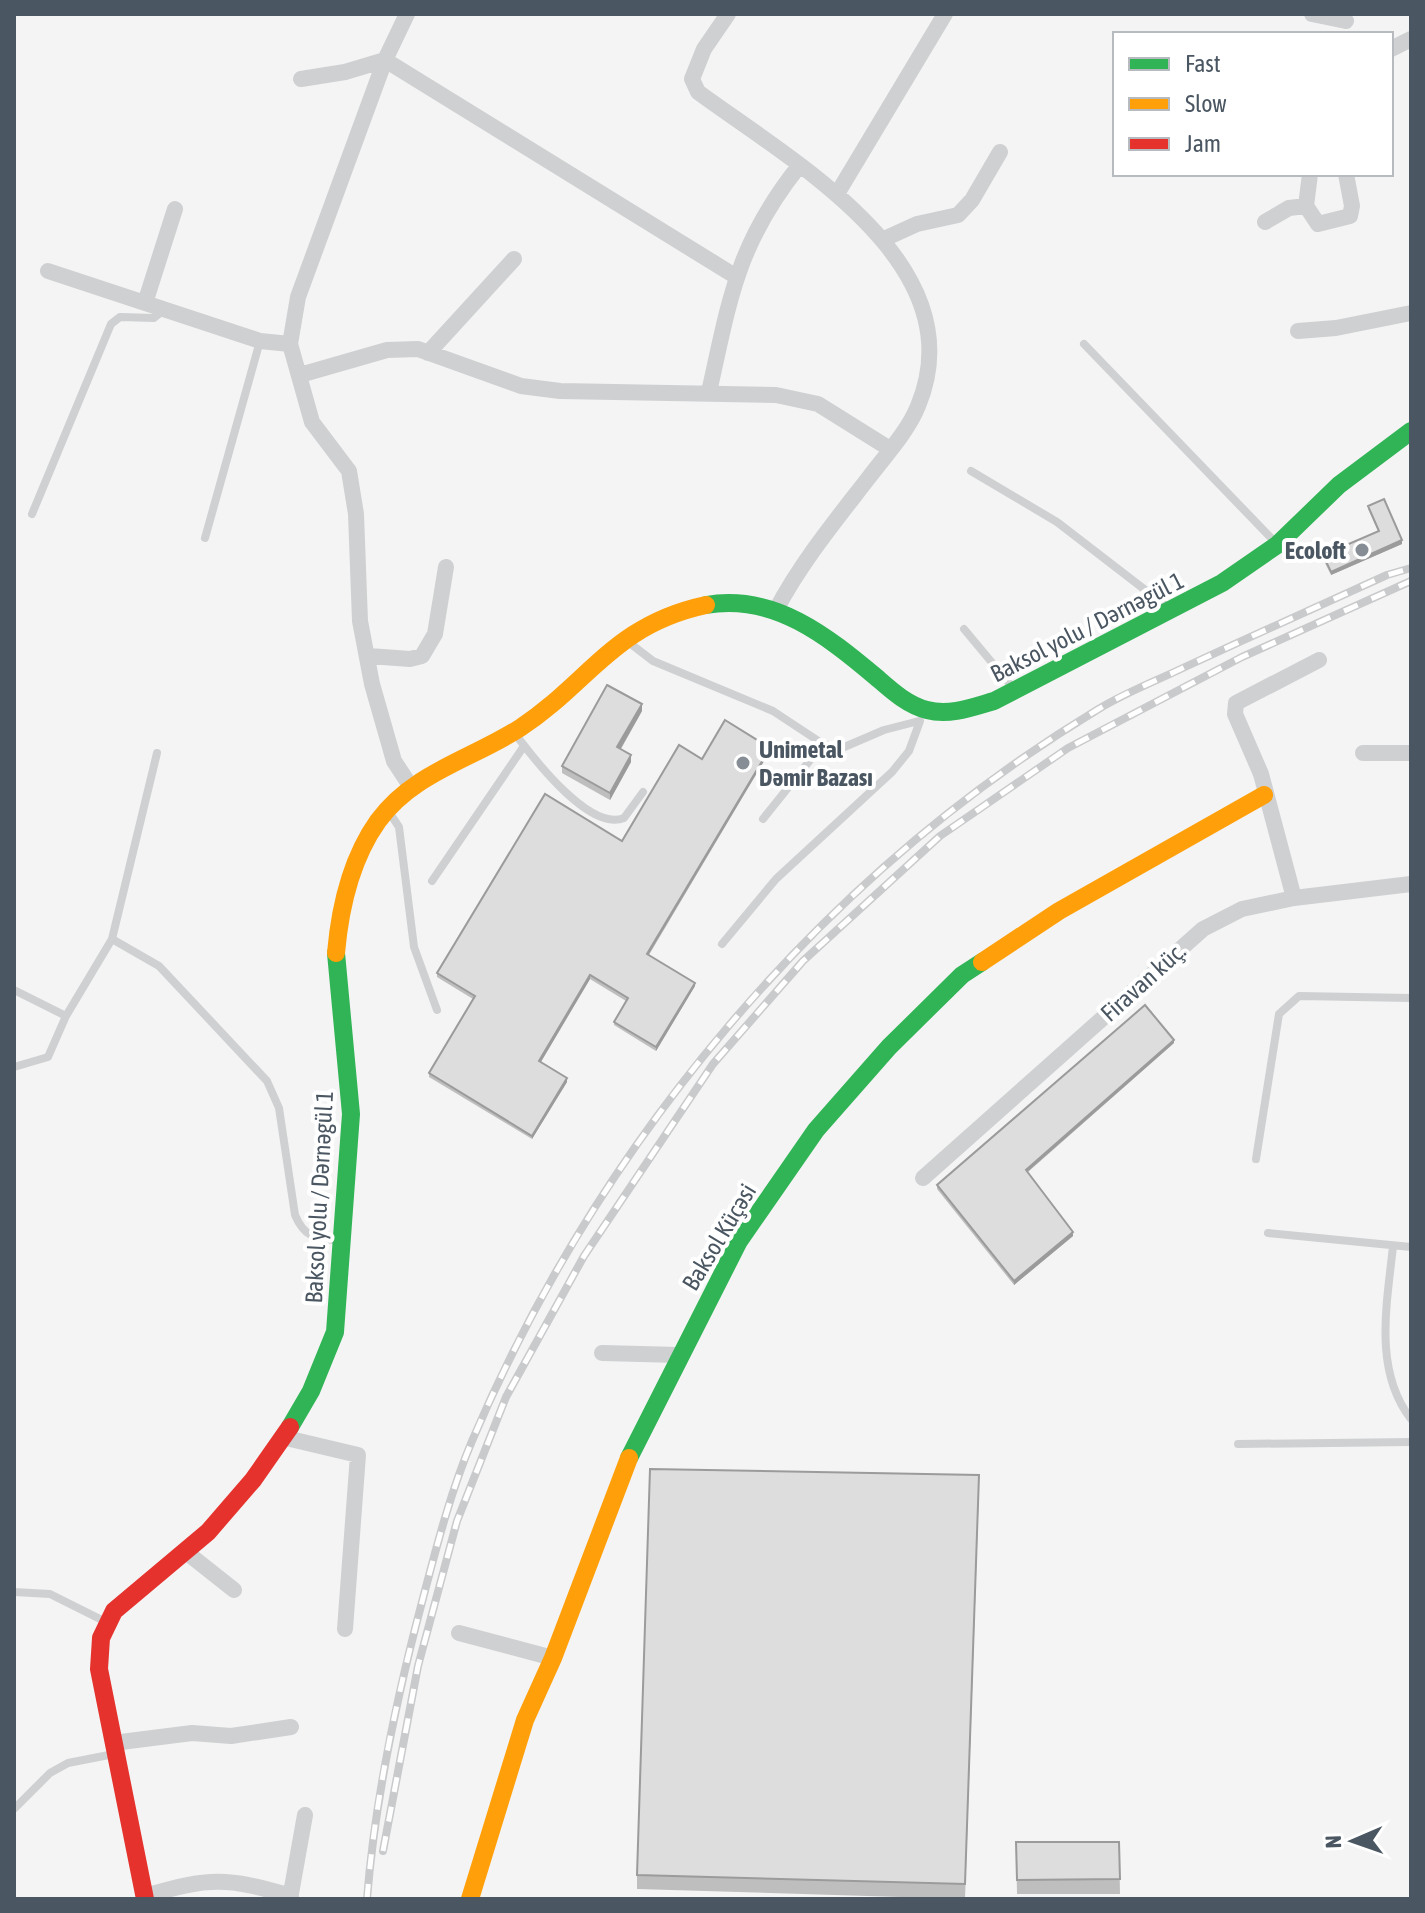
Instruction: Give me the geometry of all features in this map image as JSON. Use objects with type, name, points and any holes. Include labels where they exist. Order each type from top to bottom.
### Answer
[{"type":"main road","name":"Baksol yolu / Dərnəgül 1","points":[[106,1623],[126,1601],[186,1552],[244,1490],[307,1402],[328,1357],[335,1332],[351,1086],[336,955],[348,889],[360,855],[386,810],[411,787],[520,739],[623,638],[658,619],[696,607],[738,603],[776,610],[831,639],[924,716],[966,709],[1017,692],[1173,612],[1222,583],[1277,545],[1339,485],[1411,431]]},
{"type":"main road","name":"Baksol Küçəsi","points":[[470,1899],[525,1720],[553,1658],[629,1458],[739,1241],[816,1130],[889,1047],[962,975],[1059,911],[1264,795]]},
{"type":"main road","points":[[106,1623],[99,1661],[145,1897]]},
{"type":"street","points":[[407,14],[385,60],[298,297],[290,344],[312,422],[339,454],[354,492],[360,621],[372,684],[391,753],[411,787]]},
{"type":"street","points":[[728,14],[704,49],[692,79],[698,92],[837,194],[884,239],[924,305],[931,345],[918,408],[804,561],[776,610]]},
{"type":"street","points":[[837,194],[945,14]]},
{"type":"street","points":[[1312,14],[1346,23]]},
{"type":"street","points":[[1393,48],[1411,39]]},
{"type":"street","points":[[301,79],[345,72],[385,60],[735,276]]},
{"type":"street","points":[[884,239],[917,224],[958,215],[972,200],[1000,152]]},
{"type":"street","points":[[709,392],[735,276],[767,207],[799,166]]},
{"type":"street","points":[[1310,176],[1306,206],[1318,224],[1350,216],[1352,206],[1346,176]]},
{"type":"street","points":[[1265,222],[1289,208],[1306,206]]},
{"type":"street","points":[[145,303],[175,209]]},
{"type":"street","points":[[428,353],[514,259]]},
{"type":"street","points":[[48,271],[260,341],[290,344]]},
{"type":"street","points":[[1298,331],[1336,328],[1411,313]]},
{"type":"street","points":[[300,375],[403,348],[428,353],[521,386],[560,391],[776,395],[818,404],[890,449]]},
{"type":"street","points":[[369,656],[410,659],[422,656],[435,634],[446,567]]},
{"type":"street","points":[[1294,898],[1264,795],[1261,774],[1235,714],[1236,703],[1319,660]]},
{"type":"street","points":[[1363,753],[1411,753]]},
{"type":"street","name":"Firavan küç.","points":[[923,1178],[1203,929],[1242,909],[1294,898],[1411,884]]},
{"type":"street","points":[[602,1353],[679,1355]]},
{"type":"street","points":[[282,1437],[358,1455],[345,1629]]},
{"type":"street","points":[[186,1552],[234,1590]]},
{"type":"street","points":[[459,1633],[553,1658]]},
{"type":"street","points":[[114,1748],[192,1733],[231,1736],[291,1727]]},
{"type":"street","points":[[145,1897],[215,1880],[238,1881],[291,1897],[305,1815]]},
{"type":"lane","points":[[32,514],[111,324],[120,317],[154,318],[164,310]]},
{"type":"lane","points":[[205,538],[260,341]]},
{"type":"lane","points":[[1084,344],[1277,545]]},
{"type":"lane","points":[[971,471],[1057,522],[1173,612]]},
{"type":"lane","points":[[964,629],[1017,692]]},
{"type":"lane","points":[[623,638],[653,661],[773,711],[823,744],[842,748],[924,716]]},
{"type":"lane","points":[[722,944],[776,879],[892,772],[909,751],[924,716]]},
{"type":"lane","points":[[432,881],[520,739],[538,767],[599,817],[612,820],[624,818],[643,792]]},
{"type":"lane","points":[[763,819],[823,744]]},
{"type":"lane","points":[[14,1067],[48,1057],[66,1016],[112,939],[157,753]]},
{"type":"lane","points":[[386,810],[399,827],[414,947],[437,1010]]},
{"type":"lane","points":[[112,939],[159,966],[267,1081],[279,1108],[295,1215],[301,1231],[311,1238],[342,1241]]},
{"type":"lane","points":[[14,990],[66,1016]]},
{"type":"lane","points":[[1256,1159],[1279,1014],[1299,996],[1411,998]]},
{"type":"lane","points":[[1268,1233],[1411,1247]]},
{"type":"lane","points":[[1393,1246],[1383,1337],[1396,1400],[1411,1419]]},
{"type":"lane","points":[[1238,1444],[1411,1442]]},
{"type":"lane","points":[[14,1592],[50,1594],[106,1623]]},
{"type":"lane","points":[[14,1809],[50,1773],[68,1763],[114,1748]]},
{"type":"building","points":[[1384,499],[1402,540],[1331,572],[1323,555],[1379,531],[1368,506]]},
{"type":"building","points":[[607,685],[642,704],[617,747],[631,755],[610,793],[562,766]]},
{"type":"building","points":[[725,720],[770,748],[647,954],[695,983],[656,1047],[614,1022],[628,998],[590,975],[539,1061],[567,1078],[532,1136],[429,1073],[475,996],[437,973],[545,794],[622,841],[679,745],[702,759]]},
{"type":"building","points":[[1145,1005],[1174,1040],[1026,1170],[1073,1232],[1014,1281],[937,1185]]},
{"type":"building","points":[[650,1469],[979,1475],[965,1884],[637,1875]]},
{"type":"building","points":[[1016,1842],[1119,1842],[1120,1879],[1017,1880]]},
{"type":"railway","points":[[367,1899],[375,1824],[395,1712],[438,1541],[464,1461],[524,1331],[584,1225],[652,1123],[728,1027],[811,937],[900,853],[996,777],[1118,698],[1387,575],[1411,568]]},
{"type":"railway","points":[[383,1851],[418,1666],[457,1521],[506,1397],[584,1256],[713,1064],[803,961],[940,836],[1068,748],[1242,657],[1411,581]]},
{"type":"traffic: fast","points":[[706,605],[754,605],[777,612],[819,633],[913,705],[936,712],[970,708],[994,701],[1222,583],[1277,545],[1339,485],[1411,431]]},
{"type":"traffic: fast","points":[[290,1427],[311,1391],[335,1332],[351,1114],[336,953]]},
{"type":"traffic: fast","points":[[629,1458],[739,1241],[816,1130],[889,1047],[962,975],[982,962]]},
{"type":"traffic: slow","points":[[336,953],[340,918],[354,867],[378,821],[392,804],[426,778],[520,728],[604,657],[648,626],[674,614],[706,605]]},
{"type":"traffic: slow","points":[[982,962],[1059,911],[1264,795]]},
{"type":"traffic: slow","points":[[470,1899],[525,1720],[553,1658],[629,1458]]},
{"type":"traffic: jam","points":[[145,1899],[99,1669],[101,1638],[114,1611],[208,1532],[253,1480],[290,1427]]},
{"type":"place","name":"Ecoloft","points":[[1362,550]]},
{"type":"place","name":"Unimetal Dəmir Bazası","points":[[743,763]]}]
